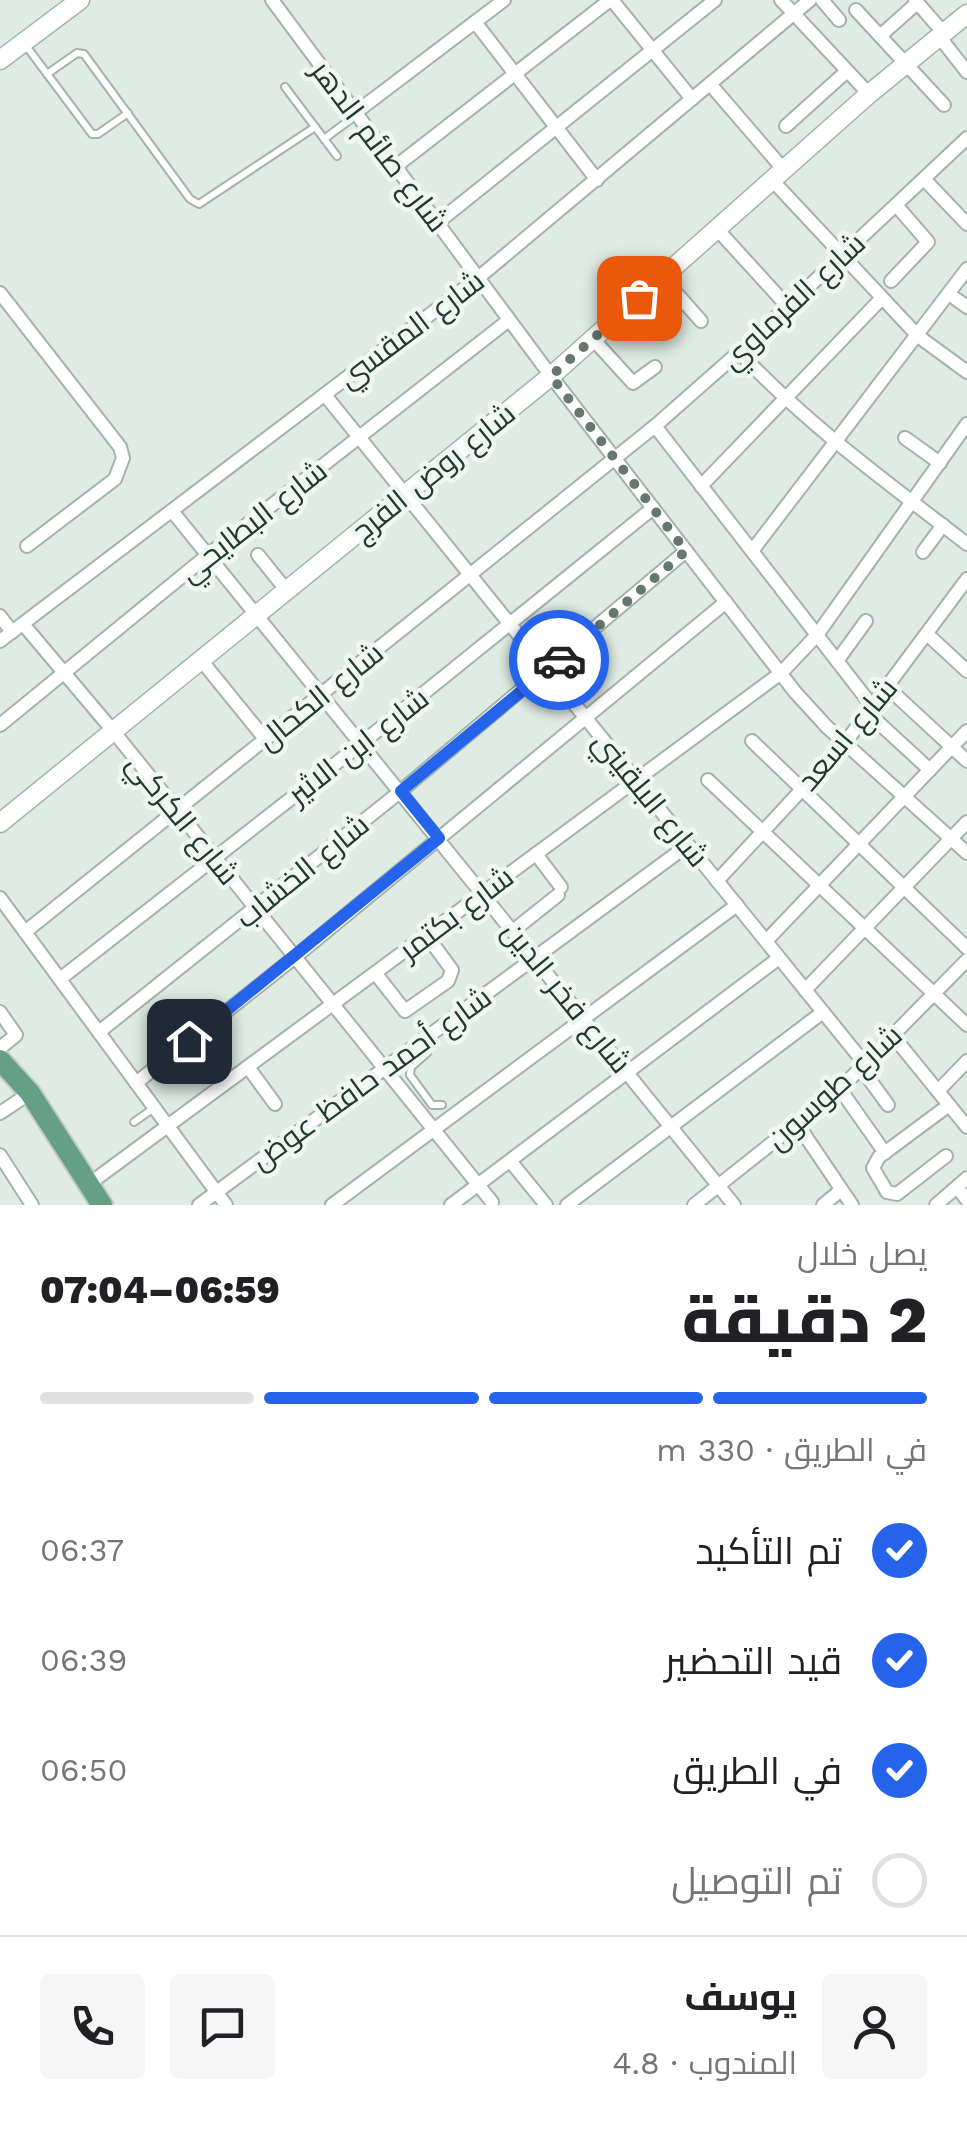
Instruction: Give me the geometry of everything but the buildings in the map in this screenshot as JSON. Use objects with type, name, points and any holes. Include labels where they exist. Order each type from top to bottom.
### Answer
[{"type":"main road","points":[[0,1060],[30,1094],[102,1205]]},
{"type":"street","points":[[0,60],[80,0]]},
{"type":"street","name":"شارع صائم الدهر","points":[[272,0],[551,376],[810,710],[967,852]]},
{"type":"street","points":[[356,114],[504,0]]},
{"type":"street","points":[[396,167],[611,0],[692,100]]},
{"type":"street","points":[[437,222],[714,0]]},
{"type":"street","points":[[781,0],[869,94]]},
{"type":"street","name":"شارع المقسي","points":[[0,641],[478,278],[810,0]]},
{"type":"street","points":[[822,0],[839,20]]},
{"type":"street","points":[[880,36],[916,1],[942,32],[967,72]]},
{"type":"street","name":"شارع روض الفرج","points":[[942,32],[967,4]]},
{"type":"street","points":[[856,10],[944,105]]},
{"type":"street","name":"شارع روض الفرج","points":[[0,823],[551,376],[869,94],[967,14]]},
{"type":"street","points":[[475,22],[597,180]]},
{"type":"street","points":[[786,126],[847,71]]},
{"type":"street","points":[[710,84],[842,256],[918,336],[967,372]]},
{"type":"street","name":"شارع الفرماوي","points":[[614,459],[739,352],[967,138]]},
{"type":"street","points":[[924,179],[967,224]]},
{"type":"street","points":[[891,281],[928,242],[896,205]]},
{"type":"street","points":[[717,229],[788,307]]},
{"type":"street","points":[[752,551],[967,270]]},
{"type":"street","points":[[662,277],[700,321]]},
{"type":"street","points":[[0,293],[120,447],[123,458],[122,470],[115,480],[28,546]]},
{"type":"street","points":[[949,294],[967,308]]},
{"type":"street","points":[[701,486],[882,298]]},
{"type":"street","name":"شارع البطايحي","points":[[0,725],[208,555],[509,320]]},
{"type":"street","points":[[593,338],[633,383],[654,367]]},
{"type":"street","points":[[739,352],[784,400],[835,444],[967,544]]},
{"type":"street","name":"شارع البلقيني","points":[[325,395],[823,1012],[888,1104]]},
{"type":"street","name":"شارع بكتمر","points":[[89,1184],[781,673],[817,635],[967,424]]},
{"type":"street","points":[[655,426],[838,661],[870,710],[930,770]]},
{"type":"street","points":[[905,438],[940,462]]},
{"type":"street","name":"شارع الكحال","points":[[26,932],[614,459]]},
{"type":"street","name":"شارع ابن الاثير","points":[[60,979],[362,743],[653,508]]},
{"type":"street","name":"شارع فخر الدين","points":[[172,511],[734,1205]]},
{"type":"street","points":[[923,552],[943,525]]},
{"type":"street","name":"شارع الخشاب","points":[[99,1032],[401,791],[686,551]]},
{"type":"street","points":[[258,555],[286,591]]},
{"type":"street","name":"شارع اسعد","points":[[717,881],[845,743],[967,579]]},
{"type":"street","points":[[136,1082],[726,602]]},
{"type":"street","name":"شارع الكركي","points":[[0,616],[63,672],[114,732],[492,1202]]},
{"type":"street","points":[[838,661],[866,621]]},
{"type":"street","points":[[927,634],[965,665]]},
{"type":"street","points":[[201,660],[266,740]]},
{"type":"street","points":[[888,687],[967,761]]},
{"type":"street","points":[[766,941],[967,730]]},
{"type":"street","points":[[752,741],[967,948]]},
{"type":"street","points":[[708,780],[967,1025]]},
{"type":"street","points":[[805,990],[967,822]]},
{"type":"street","name":"شارع أحمد حافظ عوض","points":[[199,1205],[688,845]]},
{"type":"street","points":[[514,930],[560,891],[536,854]]},
{"type":"street","points":[[0,898],[226,1205]]},
{"type":"street","points":[[332,1205],[737,905]]},
{"type":"street","points":[[376,974],[407,1011],[448,981],[452,970],[427,936]]},
{"type":"street","points":[[451,1205],[780,958]]},
{"type":"street","name":"شارع طوسون","points":[[694,1205],[840,1089],[967,960]]},
{"type":"street","points":[[0,1012],[16,1036],[0,1048]]},
{"type":"street","points":[[568,1205],[823,1012]]},
{"type":"street","points":[[892,1036],[967,1126]]},
{"type":"street","points":[[248,1067],[275,1104]]},
{"type":"street","points":[[938,1092],[965,1070]]},
{"type":"street","points":[[840,1089],[885,1152]]},
{"type":"street","points":[[0,1113],[30,1094]]},
{"type":"street","points":[[946,1156],[901,1192],[892,1194],[872,1168],[885,1152],[949,1104]]},
{"type":"street","points":[[798,1125],[852,1205]]},
{"type":"street","points":[[0,1155],[32,1205]]},
{"type":"street","points":[[510,1162],[546,1205]]},
{"type":"street","points":[[936,1205],[962,1182],[967,1200]]},
{"type":"street","points":[[823,1205],[841,1190]]},
{"type":"lane","points":[[24,42],[92,134],[98,134],[128,113]]},
{"type":"lane","points":[[47,74],[77,52],[84,54],[190,200],[200,204],[315,127]]},
{"type":"lane","points":[[285,88],[337,156]]},
{"type":"lane","points":[[324,139],[356,114]]},
{"type":"lane","points":[[427,1053],[409,1072],[432,1105],[442,1105]]},
{"type":"lane","points":[[408,1098],[420,1089]]},
{"type":"lane","points":[[134,1122],[154,1108]]},
{"type":"way so far","points":[[559,660],[686,551],[551,376],[639,298]]},
{"type":"route","points":[[189,1041],[439,838],[401,791],[559,660]]}]
